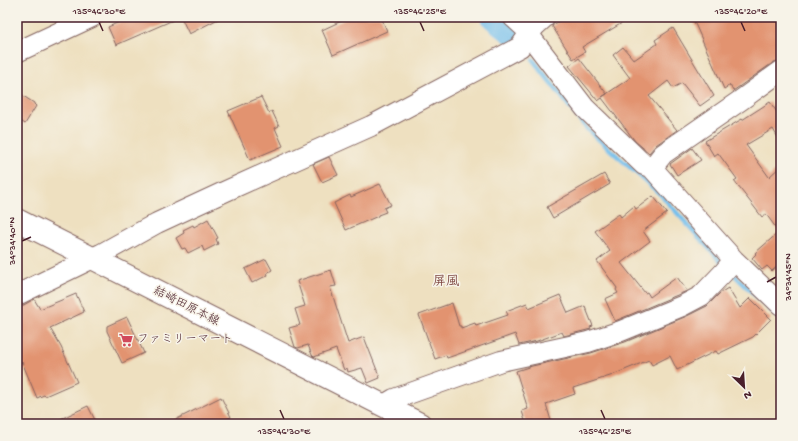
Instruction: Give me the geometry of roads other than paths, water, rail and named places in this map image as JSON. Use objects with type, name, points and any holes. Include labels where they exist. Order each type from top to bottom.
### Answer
[{"type":"main road","name":"結崎田原本線","points":[[17,220],[420,424]]},
{"type":"street","points":[[17,52],[92,17]]},
{"type":"street","points":[[513,17],[524,27],[586,108],[644,165],[652,168],[734,260],[781,305]]},
{"type":"street","points":[[17,295],[157,223],[371,126],[520,47],[535,26],[545,17]]},
{"type":"street","points":[[652,168],[664,154],[781,71]]},
{"type":"street","points":[[384,405],[394,399],[501,361],[588,342],[621,331],[701,296],[724,273],[734,260]]},
{"type":"waterway","points":[[495,17],[511,30],[526,17]]},
{"type":"waterway","points":[[511,30],[515,35]]},
{"type":"waterway","points":[[533,60],[587,129],[660,194],[723,264]]},
{"type":"waterway","points":[[730,271],[781,320]]},
{"type":"place","name":"ファミリーマート","points":[[126,340]]},
{"type":"district","name":"屏風","points":[[446,282]]}]
